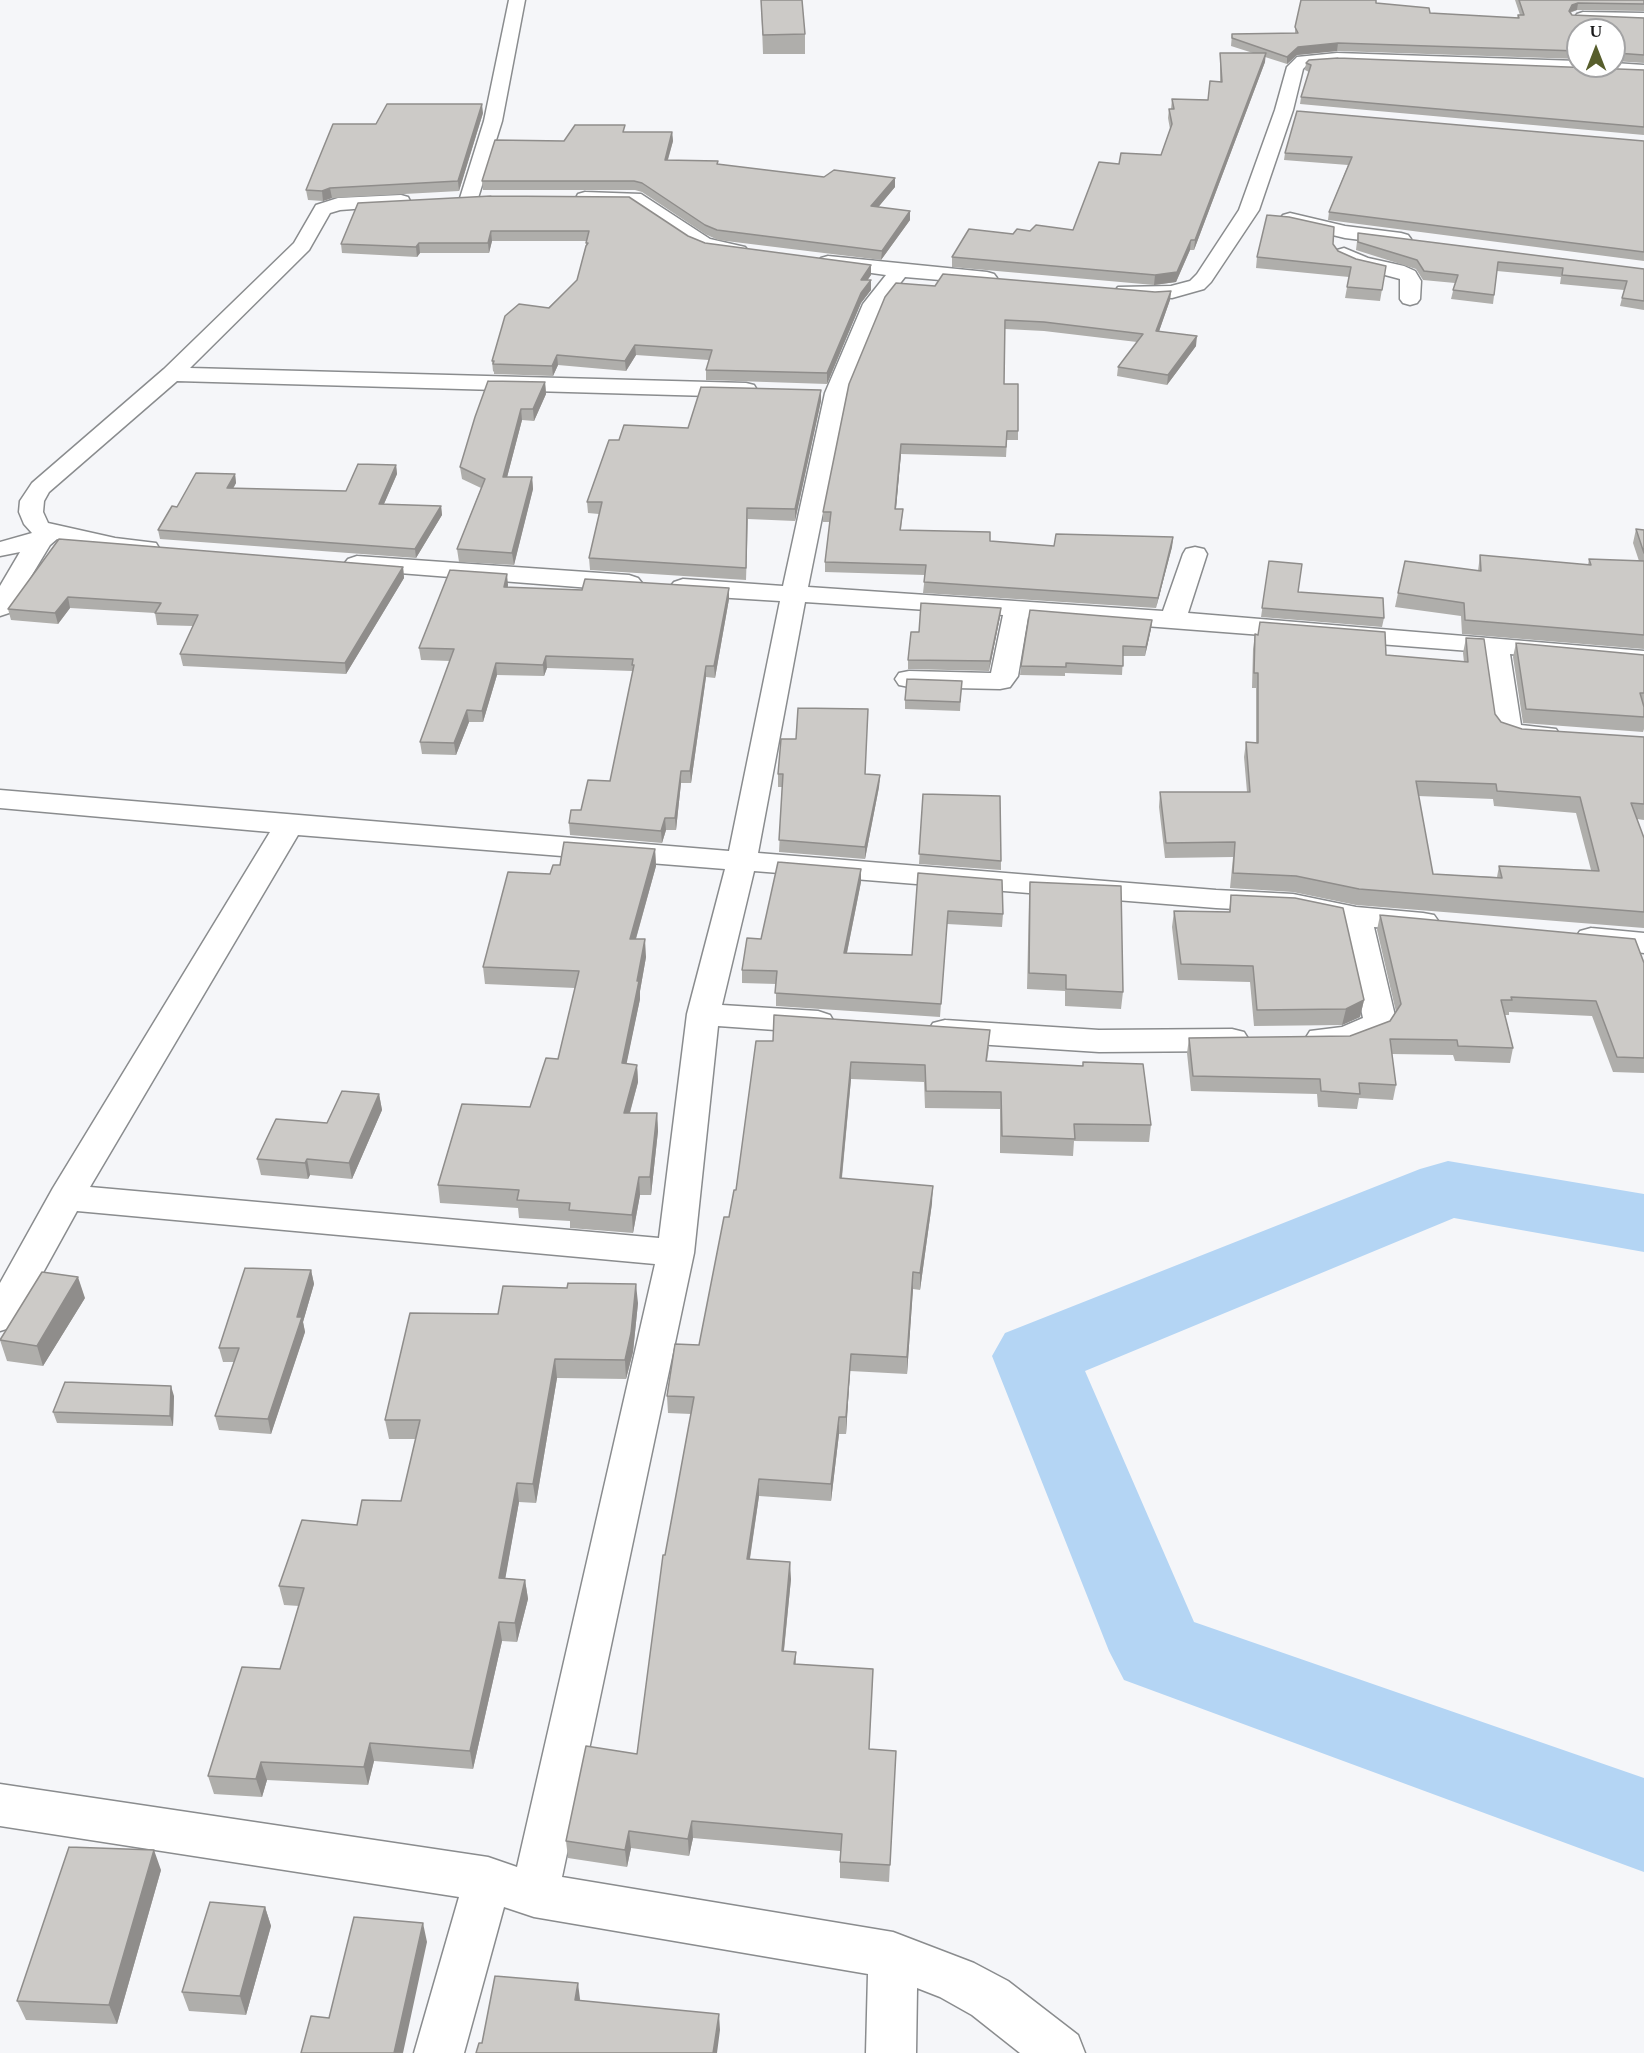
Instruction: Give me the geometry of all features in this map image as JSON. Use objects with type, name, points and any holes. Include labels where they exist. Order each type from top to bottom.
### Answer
[{"type":"street","points":[[469,198],[493,121],[516,0]]},
{"type":"street","points":[[1575,0],[1577,18]]},
{"type":"street","points":[[1626,19],[1644,18]]},
{"type":"street","points":[[1098,288],[1163,293],[1197,285],[1204,278],[1249,210],[1290,111],[1295,67],[1303,60],[1337,58],[1566,65]]},
{"type":"street","points":[[1626,69],[1644,70]]},
{"type":"street","points":[[445,199],[492,197]]},
{"type":"street","points":[[563,198],[634,198],[704,244],[725,250],[762,254]]},
{"type":"street","points":[[46,534],[36,524],[32,512],[32,501],[40,488],[172,374],[302,246],[323,209],[338,204],[421,200]]},
{"type":"street","points":[[1249,210],[1345,232],[1414,240]]},
{"type":"street","points":[[1345,232],[1344,255],[1362,263],[1397,270],[1408,275],[1411,281],[1410,299]]},
{"type":"street","points":[[808,260],[1017,281]]},
{"type":"street","points":[[534,1895],[676,1253],[704,1014],[742,860],[794,594],[824,392],[873,303],[900,271]]},
{"type":"street","points":[[172,374],[765,390]]},
{"type":"street","points":[[0,608],[46,534]]},
{"type":"street","points":[[0,549],[46,534],[115,545],[173,550]]},
{"type":"street","points":[[1173,620],[1195,554]]},
{"type":"street","points":[[335,562],[1017,608],[1644,658]]},
{"type":"street","points":[[909,679],[1000,681],[1004,676],[1017,608]]},
{"type":"street","points":[[1495,645],[1508,729],[1520,734],[1576,737]]},
{"type":"street","points":[[0,799],[289,825],[1204,898],[1293,903],[1356,916],[1447,924]]},
{"type":"street","points":[[0,1317],[66,1197],[289,825]]},
{"type":"street","points":[[1297,1040],[1347,1038],[1373,1027],[1380,1020],[1356,916]]},
{"type":"street","points":[[1562,935],[1644,943]]},
{"type":"street","points":[[704,1014],[847,1024]]},
{"type":"street","points":[[919,1029],[1099,1041],[1262,1040]]},
{"type":"street","points":[[66,1197],[676,1253]]},
{"type":"street","points":[[0,1805],[488,1879],[534,1895],[893,1955],[957,1980],[990,1998],[1059,2053]]},
{"type":"street","points":[[439,2053],[488,1879]]},
{"type":"street","points":[[891,2053],[893,1955]]},
{"type":"building","points":[[761,0],[802,0],[805,34],[763,35]]},
{"type":"building","points":[[1301,0],[1376,0],[1376,3],[1429,8],[1430,13],[1519,18],[1518,15],[1524,15],[1519,0],[1644,0],[1644,4],[1578,3],[1572,5],[1569,11],[1572,15],[1644,18],[1644,55],[1626,54],[1626,18],[1566,18],[1566,51],[1338,43],[1298,47],[1287,57],[1232,38],[1232,34],[1298,33],[1295,27]]},
{"type":"building","points":[[1220,53],[1266,53],[1195,240],[1191,240],[1177,272],[1155,275],[952,257],[969,229],[1013,234],[1017,229],[1030,231],[1036,225],[1073,230],[1099,162],[1119,164],[1121,153],[1161,155],[1172,124],[1169,109],[1174,109],[1172,99],[1208,100],[1210,81],[1222,82]]},
{"type":"building","points":[[1338,58],[1566,67],[1566,78],[1626,78],[1626,69],[1644,70],[1644,127],[1301,97],[1311,65],[1306,63],[1309,60]]},
{"type":"building","points":[[387,104],[482,104],[458,181],[330,188],[322,191],[306,190],[333,124],[376,124]]},
{"type":"building","points":[[1297,111],[1644,141],[1644,252],[1329,212],[1352,157],[1285,153]]},
{"type":"building","points":[[575,125],[625,125],[623,132],[672,132],[665,160],[718,161],[717,164],[824,177],[834,170],[895,178],[871,206],[910,211],[882,251],[717,230],[705,225],[642,183],[634,181],[482,181],[495,140],[564,141]]},
{"type":"building","points":[[491,196],[629,197],[688,236],[705,243],[871,265],[861,280],[871,280],[861,293],[827,373],[706,370],[712,350],[635,345],[625,361],[557,355],[552,366],[493,364],[505,316],[519,304],[549,308],[577,280],[588,243],[586,243],[589,231],[491,231],[488,243],[419,243],[416,247],[341,244],[358,203]]},
{"type":"building","points":[[1267,215],[1289,217],[1334,227],[1333,244],[1338,251],[1356,259],[1386,266],[1382,290],[1347,287],[1351,267],[1257,257]]},
{"type":"building","points":[[1358,233],[1644,269],[1644,301],[1622,298],[1627,281],[1562,275],[1563,268],[1498,262],[1494,295],[1453,290],[1458,275],[1424,271],[1417,260],[1358,242]]},
{"type":"building","points":[[943,274],[1155,292],[1171,291],[1156,331],[1197,336],[1168,375],[1118,367],[1143,334],[1044,322],[1005,320],[1004,384],[1018,384],[1018,431],[1007,431],[1006,447],[901,444],[895,509],[903,509],[900,530],[990,532],[990,541],[1054,546],[1056,534],[1173,537],[1158,598],[924,582],[926,565],[825,562],[831,512],[823,512],[849,384],[885,297],[896,283],[935,286]]},
{"type":"building","points":[[488,381],[545,382],[533,409],[521,409],[503,477],[532,477],[512,553],[457,549],[485,479],[460,467]]},
{"type":"building","points":[[701,387],[821,390],[795,509],[747,508],[746,568],[589,558],[602,502],[587,502],[609,440],[619,440],[624,425],[688,428]]},
{"type":"building","points":[[358,464],[396,465],[379,504],[441,506],[415,549],[158,530],[172,506],[177,507],[196,473],[235,474],[227,488],[346,491]]},
{"type":"building","points":[[1636,529],[1644,530],[1644,553]]},
{"type":"building","points":[[59,539],[403,567],[345,663],[180,654],[198,615],[155,613],[161,603],[68,597],[55,613],[8,609]]},
{"type":"building","points":[[1480,555],[1591,565],[1589,559],[1644,561],[1644,635],[1465,620],[1464,603],[1398,593],[1405,561],[1481,571]]},
{"type":"building","points":[[1269,561],[1302,564],[1298,592],[1383,598],[1384,618],[1262,608]]},
{"type":"building","points":[[450,570],[507,574],[504,587],[582,590],[585,579],[729,588],[714,666],[706,666],[690,771],[681,771],[675,818],[665,818],[661,831],[569,823],[571,810],[581,810],[588,780],[610,781],[634,665],[632,665],[633,659],[546,656],[543,665],[496,663],[482,711],[467,710],[454,743],[420,742],[454,649],[419,648]]},
{"type":"building","points":[[921,603],[1001,608],[990,661],[908,660],[911,632],[919,632]]},
{"type":"building","points":[[1030,610],[1152,620],[1146,647],[1123,646],[1123,666],[1066,663],[1066,667],[1021,666]]},
{"type":"building","points":[[1260,622],[1385,632],[1386,655],[1468,662],[1466,638],[1484,639],[1495,714],[1501,722],[1522,729],[1644,737],[1644,804],[1631,803],[1644,838],[1644,912],[1359,889],[1296,876],[1233,873],[1235,842],[1166,843],[1160,792],[1250,792],[1246,742],[1258,743],[1258,673],[1254,673],[1255,634],[1258,635]],"holes":[[[1416,781],[1496,784],[1497,791],[1580,797],[1599,871],[1499,866],[1502,878],[1433,874]]]},
{"type":"building","points":[[1516,643],[1644,655],[1644,693],[1640,693],[1644,717],[1526,709]]},
{"type":"building","points":[[907,679],[962,681],[960,702],[905,700]]},
{"type":"building","points":[[798,708],[868,709],[865,774],[880,775],[865,847],[779,840],[783,774],[778,774],[781,739],[796,739]]},
{"type":"building","points":[[923,794],[1000,796],[1001,861],[919,854]]},
{"type":"building","points":[[564,842],[655,849],[630,939],[645,939],[622,1063],[637,1065],[624,1113],[657,1113],[650,1177],[639,1177],[632,1215],[569,1210],[570,1203],[517,1200],[519,1190],[438,1185],[462,1104],[530,1107],[546,1058],[558,1059],[579,971],[483,967],[508,872],[550,874],[553,865],[560,865]]},
{"type":"building","points":[[778,862],[861,869],[844,953],[912,955],[918,873],[1002,880],[1003,914],[948,911],[941,1004],[775,993],[777,971],[742,970],[747,938],[761,939]]},
{"type":"building","points":[[1030,882],[1121,886],[1123,992],[1066,989],[1066,975],[1029,973]]},
{"type":"building","points":[[1231,895],[1295,898],[1343,908],[1364,1000],[1346,1009],[1257,1010],[1253,966],[1181,964],[1174,911],[1230,912]]},
{"type":"building","points":[[1380,915],[1635,939],[1644,963],[1644,1058],[1617,1057],[1596,1001],[1511,997],[1512,1000],[1501,1000],[1513,1048],[1458,1046],[1457,1040],[1390,1039],[1396,1085],[1359,1083],[1360,1094],[1321,1091],[1320,1079],[1193,1076],[1189,1038],[1350,1036],[1390,1021],[1401,1004]]},
{"type":"building","points":[[774,1015],[990,1030],[986,1061],[1083,1066],[1083,1062],[1143,1064],[1151,1125],[1074,1124],[1075,1139],[1002,1136],[1001,1092],[926,1091],[925,1065],[851,1062],[840,1178],[933,1186],[920,1273],[913,1272],[907,1357],[851,1354],[846,1417],[839,1417],[831,1484],[759,1479],[747,1559],[790,1562],[782,1651],[796,1652],[794,1664],[873,1669],[869,1749],[896,1751],[890,1865],[840,1862],[842,1834],[692,1821],[688,1839],[629,1831],[625,1850],[566,1841],[586,1746],[637,1754],[663,1555],[665,1555],[694,1397],[667,1396],[675,1344],[699,1345],[724,1217],[729,1217],[734,1190],[736,1190],[756,1041],[773,1041]]},
{"type":"building","points":[[342,1091],[379,1094],[349,1163],[307,1159],[305,1163],[257,1159],[276,1119],[327,1123]]},
{"type":"building","points":[[245,1268],[311,1270],[297,1317],[302,1317],[268,1419],[215,1416],[239,1348],[219,1348]]},
{"type":"building","points":[[42,1272],[78,1277],[37,1346],[0,1340]]},
{"type":"building","points":[[568,1283],[636,1284],[631,1333],[625,1360],[555,1359],[533,1484],[517,1483],[499,1578],[525,1580],[515,1623],[499,1622],[470,1751],[370,1743],[364,1767],[261,1762],[256,1779],[208,1776],[242,1667],[280,1669],[304,1588],[279,1586],[302,1520],[357,1525],[362,1500],[401,1501],[420,1420],[385,1420],[410,1313],[498,1314],[503,1286],[567,1288]]},
{"type":"building","points":[[65,1382],[171,1386],[170,1416],[53,1412]]},
{"type":"building","points":[[69,1847],[154,1850],[109,2005],[17,2001]]},
{"type":"building","points":[[210,1902],[265,1907],[240,1996],[182,1992]]},
{"type":"building","points":[[354,1917],[423,1923],[394,2053],[301,2053],[311,2016],[329,2018]]},
{"type":"building","points":[[495,1976],[578,1983],[575,2000],[719,2014],[713,2053],[476,2053],[479,2043],[482,2043]]},
{"type":"waterway","points":[[1644,1223],[1448,1189],[1035,1356],[1158,1651],[1644,1825]]}]
